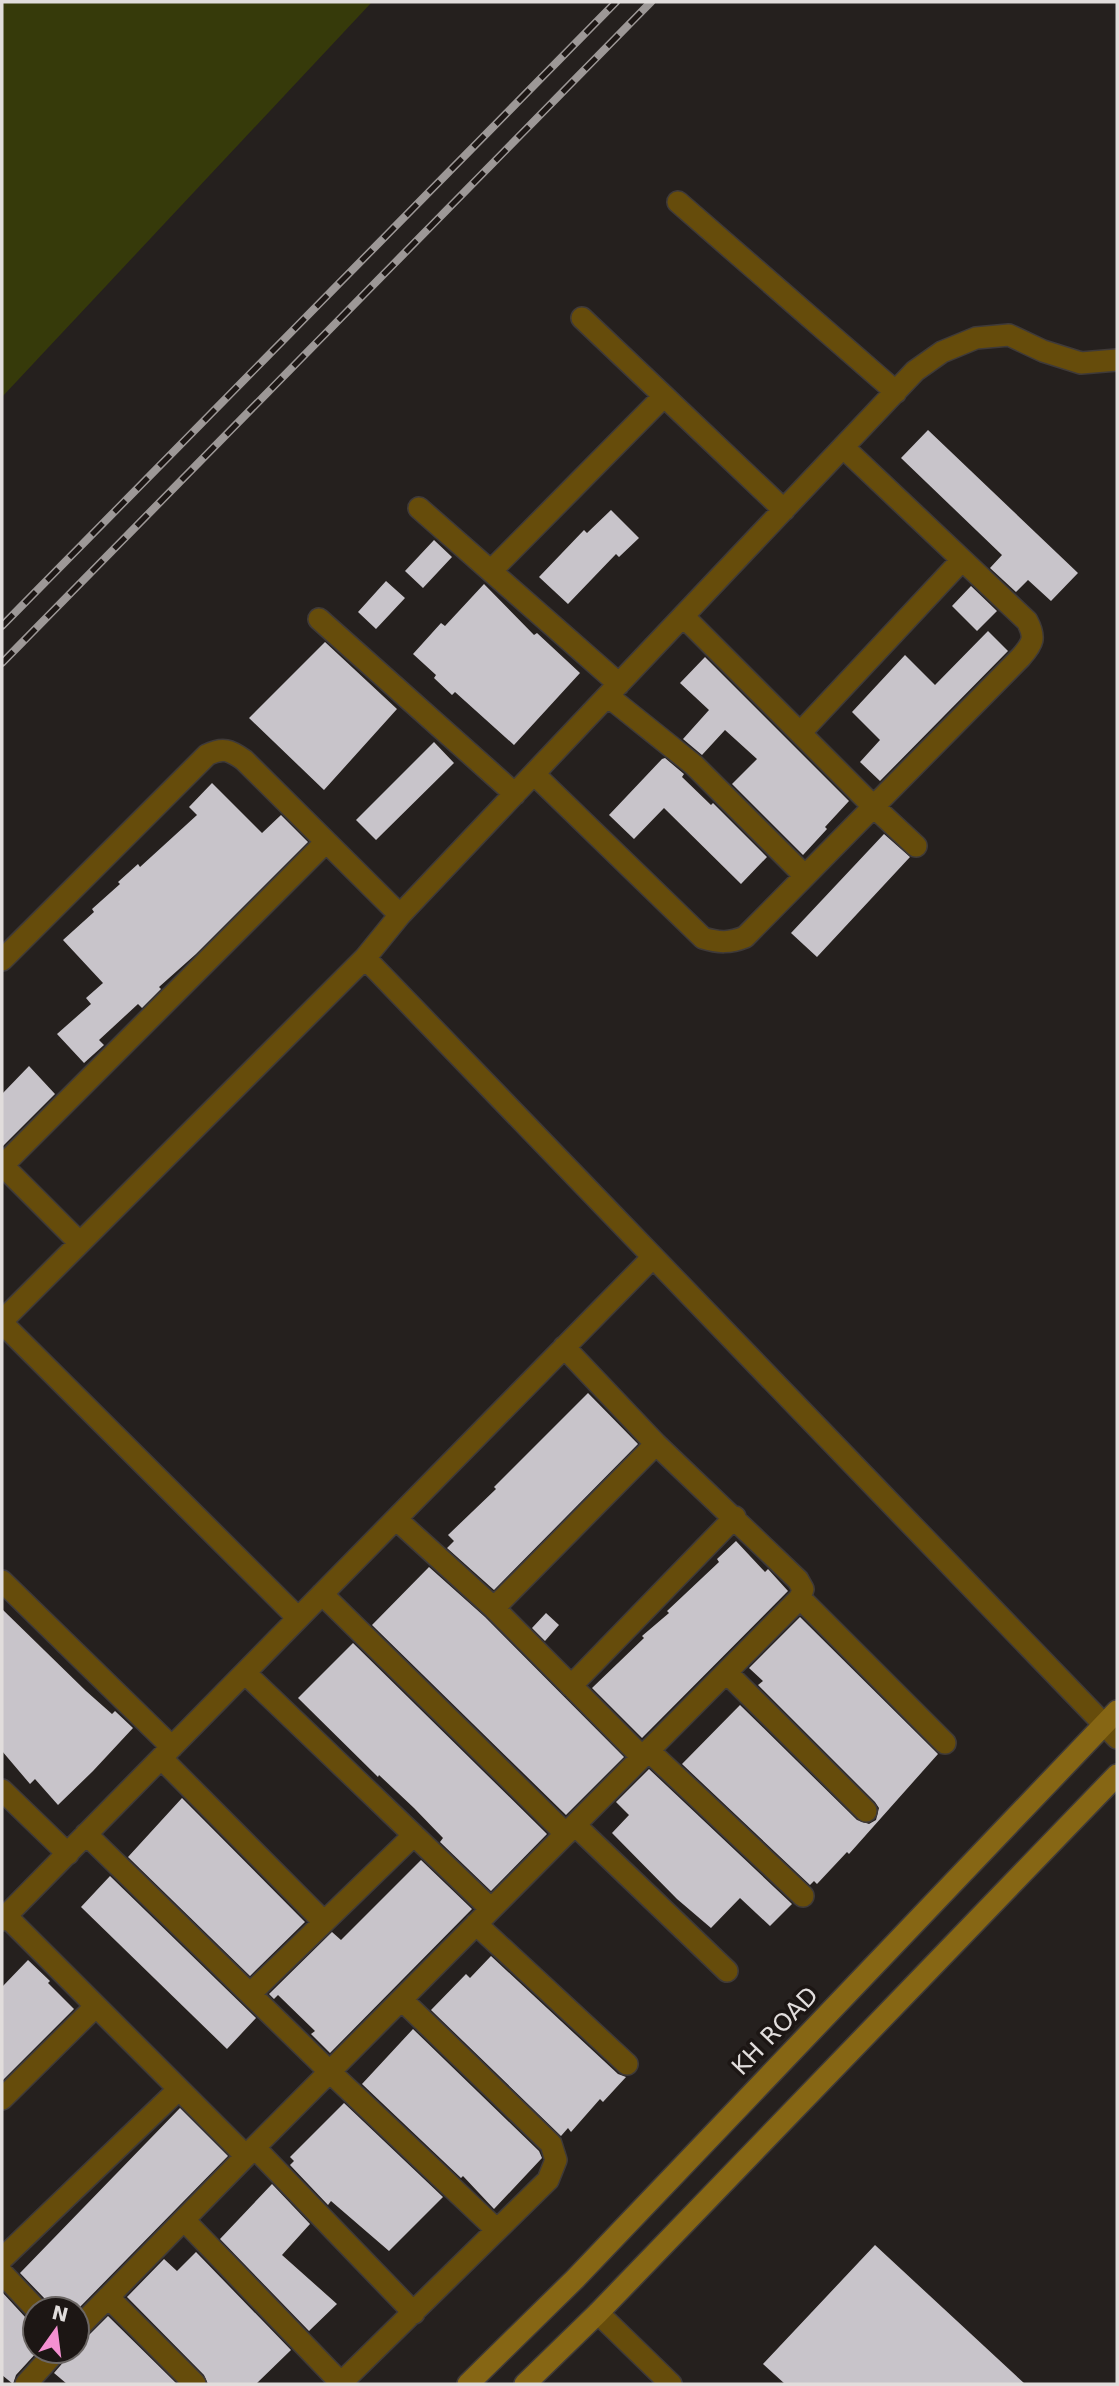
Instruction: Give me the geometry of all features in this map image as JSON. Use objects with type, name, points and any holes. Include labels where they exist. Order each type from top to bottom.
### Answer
[{"type":"main road","name":"KH ROAD","points":[[468,2384],[575,2279],[1113,1725]]},
{"type":"main road","points":[[525,2384],[597,2313],[1117,1775]]},
{"type":"street","points":[[678,202],[896,392]]},
{"type":"street","points":[[582,318],[784,510]]},
{"type":"street","points":[[298,1618],[2,1322],[365,958],[400,915],[915,371],[942,352],[976,338],[1009,335],[1044,351],[1081,363],[1117,360]]},
{"type":"street","points":[[491,571],[664,396]]},
{"type":"street","points":[[534,774],[704,937],[718,942],[733,941],[745,937],[1031,645],[1033,632],[1027,621],[843,447]]},
{"type":"street","points":[[419,508],[491,571],[694,765],[804,875]]},
{"type":"street","points":[[801,732],[962,560]]},
{"type":"street","points":[[683,616],[916,846]]},
{"type":"street","points":[[319,619],[515,794]]},
{"type":"street","points":[[2,960],[207,755],[220,749],[231,750],[244,760],[400,915]]},
{"type":"street","points":[[80,1243],[2,1166],[326,842]]},
{"type":"street","points":[[365,958],[653,1257],[1113,1725]]},
{"type":"street","points":[[414,2312],[251,2152],[178,2089],[4,1918],[653,1257]]},
{"type":"street","points":[[91,2315],[800,1598],[803,1589],[799,1580],[656,1444],[564,1347]]},
{"type":"street","points":[[494,1608],[656,1444]]},
{"type":"street","points":[[572,1686],[735,1517]]},
{"type":"street","points":[[396,1519],[494,1608],[572,1686],[803,1896]]},
{"type":"street","points":[[2,1581],[324,1922]]},
{"type":"street","points":[[322,1594],[571,1830],[727,1971]]},
{"type":"street","points":[[800,1598],[945,1743]]},
{"type":"street","points":[[245,1673],[414,1835],[484,1917],[627,2064]]},
{"type":"street","points":[[727,1673],[866,1811]]},
{"type":"street","points":[[2,1790],[68,1854]]},
{"type":"street","points":[[86,1834],[497,2231]]},
{"type":"street","points":[[250,1994],[414,1835]]},
{"type":"street","points":[[184,2220],[341,2384],[548,2180],[556,2160],[551,2144],[402,2000]]},
{"type":"street","points":[[2,2099],[96,2006]]},
{"type":"street","points":[[2,2259],[178,2089]]},
{"type":"street","points":[[2,2273],[23,2295]]},
{"type":"street","points":[[108,2297],[195,2384]]},
{"type":"street","points":[[597,2313],[671,2384]]},
{"type":"street","points":[[34,2382],[46,2365]]},
{"type":"green space","points":[[2,2],[372,2],[2,397]]},
{"type":"building","points":[[928,430],[1078,573],[1051,601],[1028,580],[1016,592],[990,568],[1002,555],[901,458]]},
{"type":"building","points":[[611,510],[639,538],[619,557],[616,554],[568,604],[539,577],[584,530],[587,533]]},
{"type":"building","points":[[434,540],[452,557],[423,588],[405,571]]},
{"type":"building","points":[[386,581],[405,598],[376,629],[358,612]]},
{"type":"building","points":[[484,584],[534,635],[537,633],[580,673],[514,745],[455,692],[452,695],[434,678],[436,675],[413,654],[441,623],[445,626]]},
{"type":"building","points":[[971,586],[997,611],[977,631],[952,606]]},
{"type":"building","points":[[988,631],[1008,651],[880,781],[860,762],[880,740],[852,712],[905,655],[935,685]]},
{"type":"building","points":[[325,642],[397,709],[324,790],[249,718]]},
{"type":"building","points":[[705,657],[849,801],[803,855],[732,784],[757,759],[725,730],[702,755],[683,739],[709,710],[680,683]]},
{"type":"building","points":[[434,742],[454,763],[376,840],[356,820]]},
{"type":"building","points":[[665,758],[767,857],[741,884],[664,808],[634,839],[609,815]]},
{"type":"building","points":[[212,783],[262,833],[281,815],[308,842],[196,954],[159,987],[161,989],[142,1008],[138,1004],[99,1040],[104,1045],[84,1063],[57,1034],[91,1004],[86,998],[103,983],[63,940],[94,912],[92,909],[120,884],[118,882],[138,864],[140,867],[197,815],[189,807]]},
{"type":"building","points":[[884,834],[910,857],[817,957],[791,933]]},
{"type":"building","points":[[29,1066],[55,1094],[2,1147],[2,1094]]},
{"type":"building","points":[[588,1393],[638,1444],[494,1590],[447,1548],[454,1541],[448,1535]]},
{"type":"building","points":[[736,1541],[765,1572],[768,1569],[788,1591],[642,1738],[592,1688],[719,1562],[717,1559]]},
{"type":"building","points":[[429,1567],[485,1617],[624,1757],[566,1815],[372,1625]]},
{"type":"building","points":[[2,1609],[86,1691],[112,1714],[115,1711],[133,1728],[58,1805],[35,1779],[30,1784],[2,1751]]},
{"type":"building","points":[[546,1613],[559,1625],[545,1641],[532,1628]]},
{"type":"building","points":[[800,1617],[938,1754],[849,1854],[847,1852],[817,1884],[814,1881],[810,1885],[682,1764],[740,1705],[857,1820],[869,1824],[876,1820],[879,1808],[875,1802],[758,1685],[763,1681],[749,1668]]},
{"type":"building","points":[[353,1643],[547,1834],[491,1891],[440,1842],[443,1838],[414,1808],[379,1775],[378,1777],[298,1698]]},
{"type":"building","points":[[649,1769],[792,1904],[770,1926],[740,1898],[711,1928],[677,1899],[612,1833],[629,1815],[616,1802]]},
{"type":"building","points":[[182,1798],[305,1922],[250,1976],[128,1857]]},
{"type":"building","points":[[421,1860],[472,1909],[330,2053],[311,2034],[315,2031],[278,1995],[274,1999],[269,1994],[332,1932],[341,1940]]},
{"type":"building","points":[[110,1876],[256,2018],[227,2049],[81,1907]]},
{"type":"building","points":[[491,1956],[618,2074],[626,2077],[603,2102],[600,2099],[571,2132],[568,2128],[561,2136],[431,2010],[466,1974],[470,1978]]},
{"type":"building","points":[[28,1960],[74,2009],[2,2081],[2,1987]]},
{"type":"building","points":[[413,2029],[539,2151],[542,2158],[494,2209],[463,2176],[461,2178],[362,2084]]},
{"type":"building","points":[[344,2103],[443,2197],[389,2251],[331,2201],[328,2205],[290,2165],[294,2161],[290,2157]]},
{"type":"building","points":[[180,2108],[228,2156],[91,2296],[41,2295],[20,2273]]},
{"type":"building","points":[[272,2184],[310,2224],[282,2255],[337,2304],[309,2331],[220,2239]]},
{"type":"building","points":[[875,2245],[1025,2384],[785,2384],[763,2364]]},
{"type":"building","points":[[196,2252],[291,2350],[256,2384],[208,2384],[204,2375],[127,2297],[164,2259],[177,2271]]},
{"type":"building","points":[[2,2292],[21,2313],[21,2365],[25,2365],[16,2375],[13,2384],[2,2375]]},
{"type":"building","points":[[108,2316],[177,2384],[67,2384],[54,2373],[61,2365],[91,2365],[91,2333]]},
{"type":"railway","points":[[2,626],[616,2]]},
{"type":"railway","points":[[2,663],[651,2]]}]
